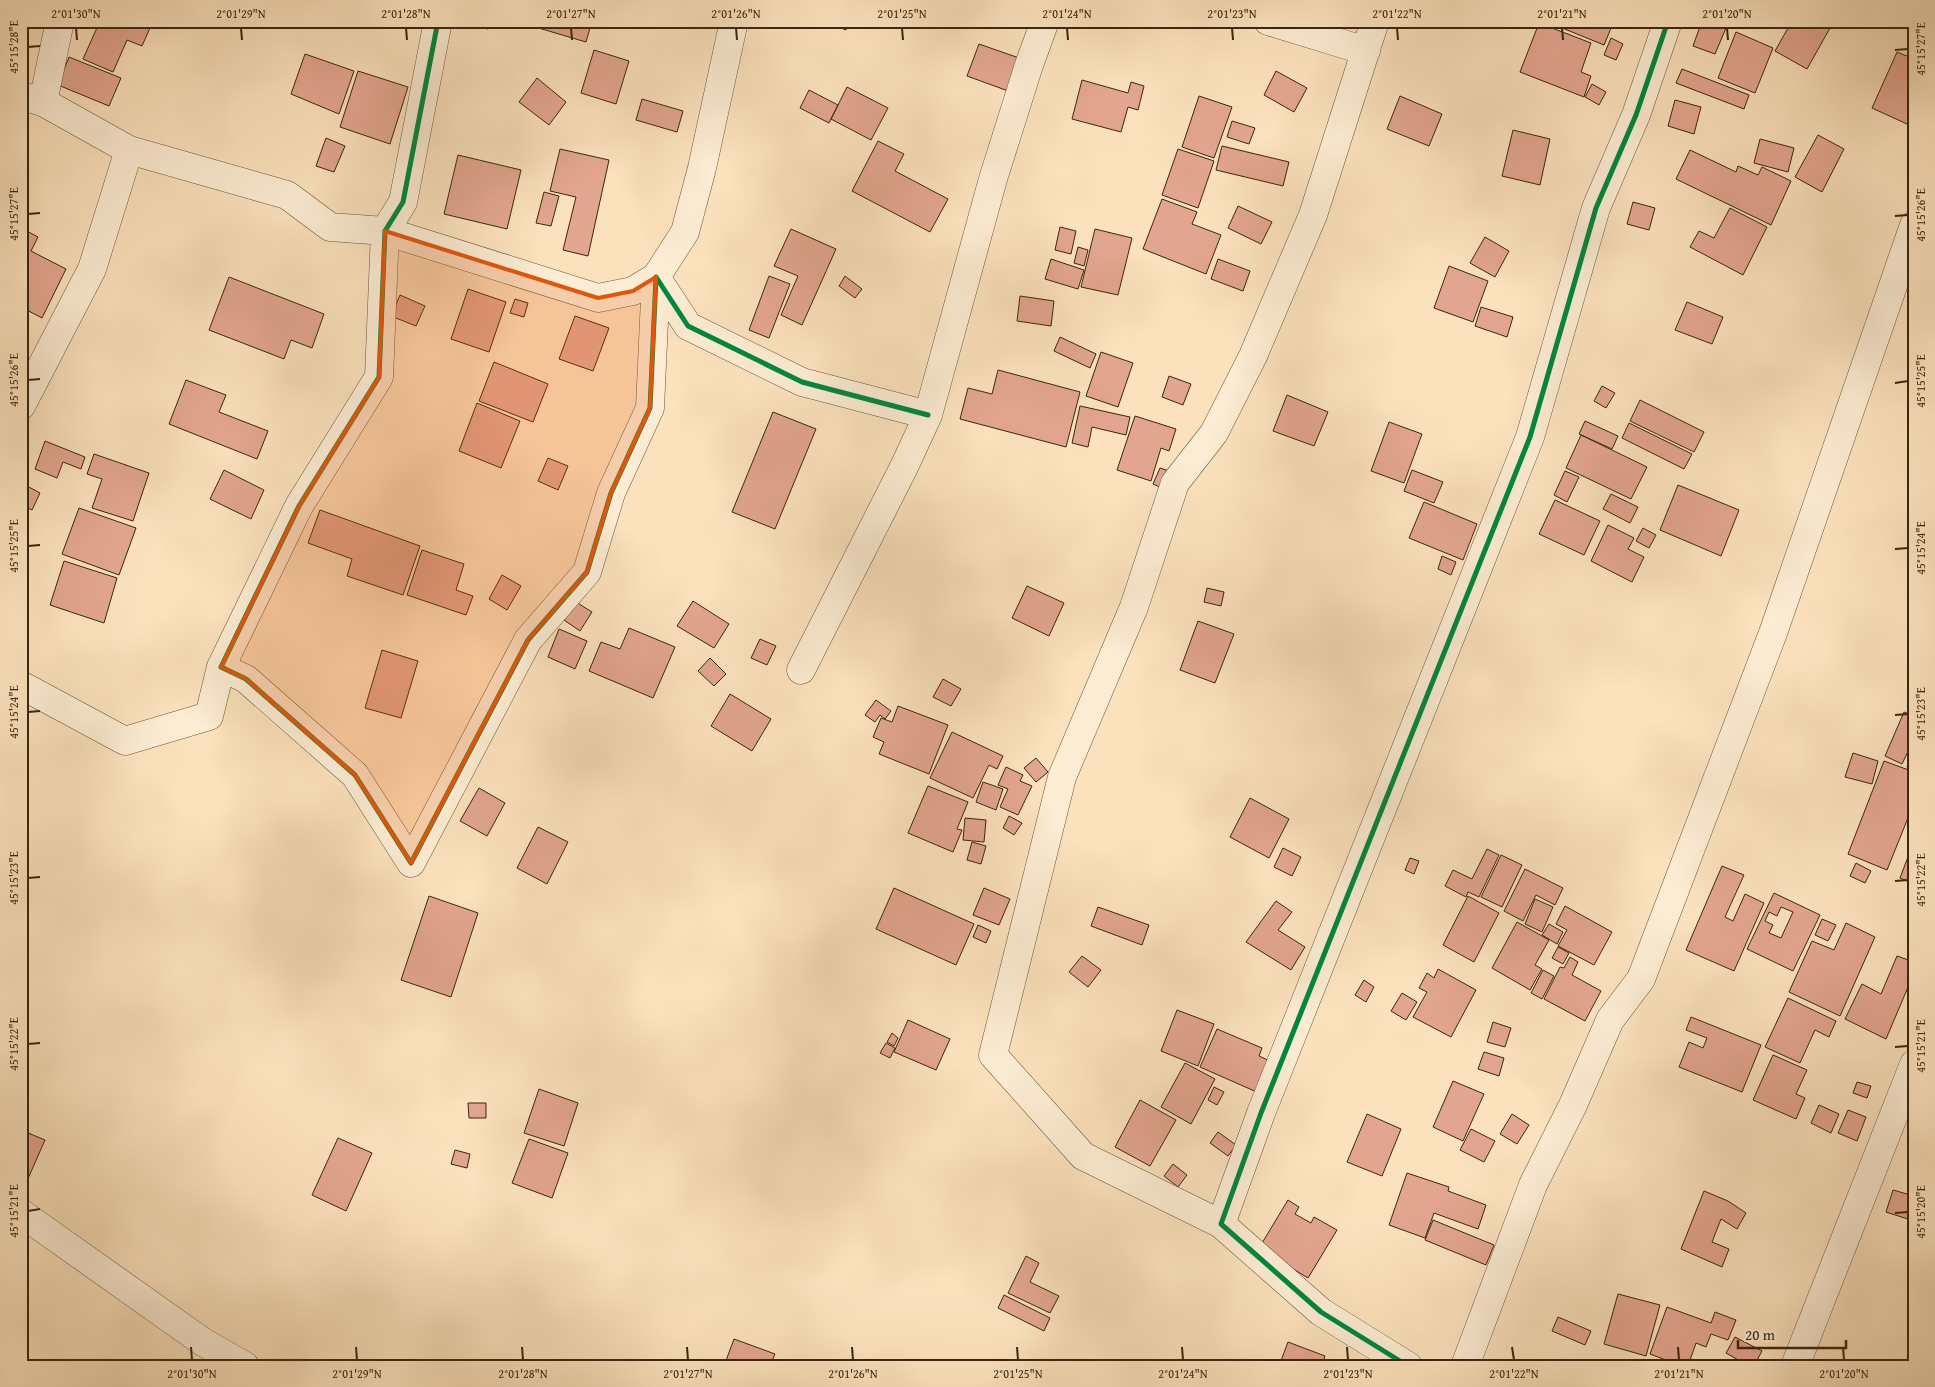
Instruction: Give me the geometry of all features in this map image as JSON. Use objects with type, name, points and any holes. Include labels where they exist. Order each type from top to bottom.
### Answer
[{"type":"street","points":[[60,21],[32,99],[129,150],[287,195],[330,227],[385,231],[598,298],[633,291],[656,277],[685,232],[702,168],[734,21]]},
{"type":"street","points":[[21,685],[124,741],[209,716],[221,667],[299,506],[379,377],[385,231],[403,202],[438,21]]},
{"type":"street","points":[[802,670],[904,467],[928,415],[993,179],[1028,65],[1045,21]]},
{"type":"street","points":[[1268,21],[1366,50]]},
{"type":"street","points":[[1375,21],[1313,215],[1253,356],[1214,433],[1174,483],[1134,607],[1062,778],[993,1055],[1083,1156],[1221,1224],[1321,1312],[1408,1366]]},
{"type":"street","points":[[1221,1224],[1260,1113],[1530,437],[1596,208],[1636,115],[1668,21]]},
{"type":"street","points":[[21,406],[92,269],[129,150]]},
{"type":"street","points":[[1466,1366],[1533,1186],[1610,1020],[1641,979],[1773,633],[1914,225]]},
{"type":"street","points":[[656,277],[688,326],[802,382],[928,415]]},
{"type":"street","points":[[221,667],[246,679],[355,775],[410,863],[528,640],[587,572],[611,493],[650,408],[656,277]]},
{"type":"street","points":[[1795,1366],[1914,1064]]},
{"type":"street","points":[[21,1213],[203,1342],[245,1366]]},
{"type":"highlighted area","points":[[385,231],[598,298],[633,291],[656,277],[650,408],[611,493],[587,572],[528,640],[411,863],[355,775],[246,679],[221,667],[299,506],[379,377]]},
{"type":"building","points":[[100,21],[153,21],[142,46],[127,40],[113,72],[83,59]]},
{"type":"building","points":[[476,21],[490,21],[488,29],[475,26]]},
{"type":"building","points":[[526,21],[592,21],[586,42],[525,24]]},
{"type":"building","points":[[823,21],[849,21],[846,30]]},
{"type":"building","points":[[1307,21],[1341,21],[1337,33]]},
{"type":"building","points":[[1545,21],[1614,21],[1604,45]]},
{"type":"building","points":[[1702,21],[1726,28],[1715,54],[1693,46]]},
{"type":"building","points":[[1792,21],[1834,21],[1807,69],[1775,51]]},
{"type":"building","points":[[1539,23],[1591,43],[1581,72],[1591,76],[1584,97],[1520,72]]},
{"type":"building","points":[[1736,32],[1773,48],[1755,93],[1718,78]]},
{"type":"building","points":[[1611,38],[1623,44],[1616,60],[1604,55]]},
{"type":"building","points":[[979,44],[1022,59],[1011,92],[967,76]]},
{"type":"building","points":[[594,50],[629,61],[616,104],[581,93]]},
{"type":"building","points":[[1897,52],[1914,59],[1914,109],[1907,124],[1872,108]]},
{"type":"building","points":[[305,54],[354,71],[339,114],[291,94]]},
{"type":"building","points":[[69,57],[121,78],[109,106],[58,85]]},
{"type":"building","points":[[1682,69],[1749,95],[1744,109],[1676,83]]},
{"type":"building","points":[[358,71],[408,87],[390,144],[340,127]]},
{"type":"building","points":[[1276,71],[1307,88],[1294,112],[1264,95]]},
{"type":"building","points":[[537,78],[566,102],[549,125],[519,102]]},
{"type":"building","points":[[1082,80],[1128,93],[1131,82],[1144,86],[1138,110],[1128,107],[1121,132],[1072,119]]},
{"type":"building","points":[[1592,84],[1606,92],[1599,105],[1585,97]]},
{"type":"building","points":[[847,87],[888,108],[871,140],[831,119]]},
{"type":"building","points":[[809,90],[838,105],[829,123],[800,108]]},
{"type":"building","points":[[1199,96],[1232,107],[1214,158],[1182,147]]},
{"type":"building","points":[[1400,96],[1442,114],[1429,146],[1387,129]]},
{"type":"building","points":[[642,99],[683,111],[677,132],[636,120]]},
{"type":"building","points":[[1675,100],[1701,107],[1694,134],[1668,126]]},
{"type":"building","points":[[1232,121],[1255,128],[1249,144],[1227,137]]},
{"type":"building","points":[[1513,130],[1550,139],[1540,185],[1502,176]]},
{"type":"building","points":[[1818,135],[1844,149],[1822,192],[1795,177]]},
{"type":"building","points":[[326,138],[345,146],[334,172],[316,166]]},
{"type":"building","points":[[1760,139],[1794,148],[1788,172],[1754,163]]},
{"type":"building","points":[[878,141],[904,154],[895,171],[948,199],[930,232],[852,191]]},
{"type":"building","points":[[1222,146],[1289,162],[1283,186],[1216,170]]},
{"type":"building","points":[[560,149],[609,160],[588,256],[563,250],[576,197],[550,191]]},
{"type":"building","points":[[1178,149],[1214,161],[1198,208],[1162,195]]},
{"type":"building","points":[[1690,150],[1736,172],[1738,166],[1758,175],[1762,167],[1791,181],[1771,225],[1676,179]]},
{"type":"building","points":[[458,155],[521,170],[507,229],[444,214]]},
{"type":"building","points":[[544,192],[559,196],[551,226],[536,223]]},
{"type":"building","points":[[1162,199],[1197,212],[1192,224],[1221,235],[1206,274],[1143,249]]},
{"type":"building","points":[[1633,202],[1655,208],[1649,230],[1627,224]]},
{"type":"building","points":[[1238,206],[1272,222],[1261,244],[1228,228]]},
{"type":"building","points":[[1730,208],[1767,227],[1743,275],[1690,247],[1699,231],[1714,238]]},
{"type":"building","points":[[1060,227],[1076,231],[1071,254],[1055,250]]},
{"type":"building","points":[[21,228],[38,237],[31,251],[66,269],[42,318],[21,307]]},
{"type":"building","points":[[791,229],[836,249],[802,325],[781,315],[798,276],[774,266]]},
{"type":"building","points":[[1095,229],[1132,238],[1118,295],[1081,287]]},
{"type":"building","points":[[1485,237],[1509,251],[1495,277],[1470,263]]},
{"type":"building","points":[[1078,247],[1088,250],[1084,266],[1074,263]]},
{"type":"building","points":[[1051,259],[1084,270],[1078,289],[1045,279]]},
{"type":"building","points":[[1218,259],[1250,271],[1243,291],[1211,279]]},
{"type":"building","points":[[1449,266],[1488,281],[1473,322],[1434,308]]},
{"type":"building","points":[[769,276],[790,284],[769,338],[749,330]]},
{"type":"building","points":[[845,276],[862,289],[855,298],[839,286]]},
{"type":"building","points":[[229,277],[324,314],[312,348],[291,340],[284,359],[209,330]]},
{"type":"building","points":[[468,289],[506,302],[489,352],[451,339]]},
{"type":"building","points":[[400,295],[425,306],[416,326],[391,316]]},
{"type":"building","points":[[1020,296],[1054,301],[1051,326],[1017,321]]},
{"type":"building","points":[[515,299],[528,303],[524,317],[510,313]]},
{"type":"building","points":[[1687,302],[1723,317],[1712,344],[1675,330]]},
{"type":"building","points":[[1481,307],[1513,317],[1507,337],[1475,326]]},
{"type":"building","points":[[575,316],[609,328],[593,371],[559,359]]},
{"type":"building","points":[[1060,337],[1096,354],[1090,368],[1054,351]]},
{"type":"building","points":[[1101,352],[1133,363],[1118,407],[1086,396]]},
{"type":"building","points":[[494,362],[548,384],[533,422],[479,401]]},
{"type":"building","points":[[998,370],[1080,392],[1066,447],[960,419],[968,388],[992,394]]},
{"type":"building","points":[[1169,376],[1191,384],[1183,405],[1162,397]]},
{"type":"building","points":[[186,380],[226,395],[219,412],[268,431],[257,459],[169,424]]},
{"type":"building","points":[[1602,386],[1615,393],[1606,408],[1594,401]]},
{"type":"building","points":[[1287,395],[1328,412],[1314,446],[1273,431]]},
{"type":"building","points":[[1640,400],[1704,432],[1694,452],[1630,421]]},
{"type":"building","points":[[477,403],[520,421],[501,468],[459,451]]},
{"type":"building","points":[[1080,406],[1130,417],[1126,435],[1092,427],[1088,447],[1072,443]]},
{"type":"building","points":[[773,412],[816,429],[775,529],[732,512]]},
{"type":"building","points":[[1135,416],[1176,429],[1169,451],[1161,448],[1151,481],[1117,470]]},
{"type":"building","points":[[1585,421],[1618,436],[1612,449],[1579,434]]},
{"type":"building","points":[[1389,422],[1422,434],[1404,483],[1371,471]]},
{"type":"building","points":[[1629,423],[1692,454],[1684,469],[1622,438]]},
{"type":"building","points":[[1581,435],[1647,467],[1631,499],[1566,468]]},
{"type":"building","points":[[45,441],[85,457],[81,469],[63,462],[57,478],[35,469]]},
{"type":"building","points":[[94,454],[149,473],[133,521],[92,508],[102,479],[87,474]]},
{"type":"building","points":[[548,458],[568,466],[558,490],[538,481]]},
{"type":"building","points":[[1160,468],[1169,471],[1162,488],[1153,484]]},
{"type":"building","points":[[224,470],[264,490],[251,519],[210,499]]},
{"type":"building","points":[[1412,470],[1443,482],[1434,503],[1404,491]]},
{"type":"building","points":[[1565,471],[1579,477],[1567,502],[1554,495]]},
{"type":"building","points":[[1678,485],[1739,510],[1721,556],[1660,530]]},
{"type":"building","points":[[27,486],[40,493],[32,510],[21,505],[21,498]]},
{"type":"building","points":[[1611,494],[1638,507],[1630,523],[1603,509]]},
{"type":"building","points":[[1555,500],[1600,521],[1584,555],[1539,534]]},
{"type":"building","points":[[1424,502],[1477,524],[1463,560],[1409,538]]},
{"type":"building","points":[[79,508],[136,528],[119,575],[62,554]]},
{"type":"building","points":[[320,510],[420,546],[403,595],[347,576],[352,559],[308,543]]},
{"type":"building","points":[[1608,525],[1634,538],[1628,549],[1644,557],[1632,582],[1591,561]]},
{"type":"building","points":[[1643,528],[1656,535],[1649,548],[1636,541]]},
{"type":"building","points":[[422,550],[464,564],[456,590],[473,596],[466,615],[407,595]]},
{"type":"building","points":[[1442,556],[1456,562],[1451,575],[1438,569]]},
{"type":"building","points":[[64,561],[117,578],[104,623],[50,605]]},
{"type":"building","points":[[502,575],[521,586],[507,610],[489,599]]},
{"type":"building","points":[[1027,586],[1064,603],[1049,636],[1012,618]]},
{"type":"building","points":[[1207,588],[1224,592],[1221,606],[1204,602]]},
{"type":"building","points":[[693,601],[729,624],[714,648],[677,626]]},
{"type":"building","points":[[576,602],[592,612],[580,631],[564,620]]},
{"type":"building","points":[[1198,621],[1234,634],[1215,683],[1180,670]]},
{"type":"building","points":[[629,628],[675,647],[653,698],[589,671],[601,642],[620,649]]},
{"type":"building","points":[[559,629],[587,641],[575,669],[548,657]]},
{"type":"building","points":[[760,639],[776,646],[767,665],[751,658]]},
{"type":"building","points":[[382,650],[418,661],[401,718],[365,708]]},
{"type":"building","points":[[710,658],[726,674],[714,686],[698,671]]},
{"type":"building","points":[[943,679],[961,689],[951,706],[933,697]]},
{"type":"building","points":[[730,694],[771,719],[752,751],[711,726]]},
{"type":"building","points":[[876,700],[891,711],[885,719],[880,715],[875,722],[865,715]]},
{"type":"building","points":[[898,706],[948,725],[929,774],[879,754],[884,742],[873,737],[881,718],[892,722]]},
{"type":"building","points":[[1904,712],[1914,716],[1914,739],[1902,764],[1885,756]]},
{"type":"building","points":[[952,732],[1003,756],[997,769],[989,765],[973,798],[930,778]]},
{"type":"building","points":[[1914,745],[1914,769],[1907,767]]},
{"type":"building","points":[[1853,753],[1878,761],[1872,784],[1845,777]]},
{"type":"building","points":[[1036,758],[1048,772],[1036,782],[1024,768]]},
{"type":"building","points":[[1884,761],[1914,772],[1914,815],[1910,813],[1887,870],[1848,854]]},
{"type":"building","points":[[1006,767],[1023,775],[1020,781],[1032,786],[1018,815],[1000,807],[1008,789],[998,785]]},
{"type":"building","points":[[983,782],[1003,789],[996,810],[976,802]]},
{"type":"building","points":[[928,786],[968,802],[957,829],[962,830],[953,852],[908,833]]},
{"type":"building","points":[[479,788],[505,803],[487,836],[460,821]]},
{"type":"building","points":[[1250,798],[1289,819],[1269,858],[1230,837]]},
{"type":"building","points":[[1009,816],[1022,823],[1014,835],[1003,828]]},
{"type":"building","points":[[965,818],[986,820],[984,842],[963,840]]},
{"type":"building","points":[[538,827],[568,842],[547,884],[517,868]]},
{"type":"building","points":[[1914,841],[1914,884],[1900,878]]},
{"type":"building","points":[[972,842],[986,846],[981,864],[967,860]]},
{"type":"building","points":[[1283,848],[1301,857],[1292,876],[1274,867]]},
{"type":"building","points":[[1487,849],[1499,855],[1479,897],[1468,892],[1466,897],[1445,886],[1453,870],[1472,879]]},
{"type":"building","points":[[1501,855],[1522,865],[1502,907],[1481,897]]},
{"type":"building","points":[[1410,858],[1419,861],[1414,874],[1405,870]]},
{"type":"building","points":[[1856,863],[1871,871],[1865,883],[1850,876]]},
{"type":"building","points":[[1722,866],[1744,875],[1725,917],[1733,921],[1745,894],[1764,903],[1734,971],[1686,950]]},
{"type":"building","points":[[1525,869],[1563,888],[1555,905],[1536,895],[1523,921],[1504,911]]},
{"type":"building","points":[[894,888],[974,924],[956,965],[876,929]]},
{"type":"building","points":[[984,888],[1010,899],[999,925],[973,915]]},
{"type":"building","points":[[1774,893],[1820,915],[1793,971],[1747,949]],"holes":[[[1781,907],[1793,912],[1781,938],[1769,933],[1773,925],[1765,921],[1769,912],[1777,916]]]},
{"type":"building","points":[[429,896],[478,913],[451,997],[401,980]]},
{"type":"building","points":[[1468,896],[1499,913],[1474,962],[1443,945]]},
{"type":"building","points":[[1535,899],[1553,907],[1542,932],[1525,924]]},
{"type":"building","points":[[1276,901],[1292,912],[1278,930],[1305,947],[1291,970],[1246,942]]},
{"type":"building","points":[[1565,906],[1612,932],[1594,965],[1558,946],[1567,930],[1556,924]]},
{"type":"building","points":[[1098,907],[1149,925],[1142,945],[1091,926]]},
{"type":"building","points":[[1822,919],[1836,925],[1828,941],[1815,935]]},
{"type":"building","points":[[1517,922],[1549,940],[1535,965],[1542,969],[1530,990],[1492,968]]},
{"type":"building","points":[[1846,923],[1875,937],[1840,1016],[1789,992],[1812,941],[1834,950]]},
{"type":"building","points":[[1549,924],[1563,932],[1557,944],[1542,935]]},
{"type":"building","points":[[978,925],[991,931],[986,943],[973,937]]},
{"type":"building","points":[[1558,947],[1569,953],[1563,964],[1552,958]]},
{"type":"building","points":[[1082,956],[1101,970],[1088,987],[1069,972]]},
{"type":"building","points":[[1897,956],[1914,962],[1914,973],[1886,1039],[1845,1019],[1862,984],[1881,994]]},
{"type":"building","points":[[1570,957],[1578,962],[1572,975],[1601,991],[1585,1021],[1544,999],[1560,967],[1564,968]]},
{"type":"building","points":[[1438,969],[1476,990],[1451,1037],[1413,1017],[1427,992],[1419,988],[1427,973],[1434,978]]},
{"type":"building","points":[[1543,970],[1554,976],[1542,999],[1531,993]]},
{"type":"building","points":[[1364,980],[1374,987],[1366,1002],[1355,995]]},
{"type":"building","points":[[1402,993],[1417,1002],[1406,1020],[1391,1011]]},
{"type":"building","points":[[1788,998],[1836,1021],[1829,1037],[1815,1030],[1800,1063],[1765,1047]]},
{"type":"building","points":[[1177,1010],[1214,1024],[1198,1066],[1161,1051]]},
{"type":"building","points":[[1691,1017],[1761,1045],[1742,1092],[1679,1067],[1689,1042],[1703,1048],[1707,1038],[1686,1030]]},
{"type":"building","points":[[908,1020],[950,1039],[936,1070],[894,1052]]},
{"type":"building","points":[[1493,1022],[1511,1028],[1505,1047],[1487,1042]]},
{"type":"building","points":[[1217,1029],[1262,1048],[1259,1056],[1272,1062],[1259,1093],[1200,1067]]},
{"type":"building","points":[[892,1033],[898,1038],[894,1046],[887,1042]]},
{"type":"building","points":[[886,1043],[895,1048],[890,1058],[880,1053]]},
{"type":"building","points":[[1484,1052],[1504,1058],[1499,1076],[1478,1069]]},
{"type":"building","points":[[1773,1055],[1807,1070],[1796,1094],[1805,1098],[1796,1119],[1753,1100]]},
{"type":"building","points":[[1185,1063],[1215,1079],[1191,1124],[1161,1107]]},
{"type":"building","points":[[1453,1081],[1484,1094],[1463,1141],[1433,1127]]},
{"type":"building","points":[[1857,1082],[1871,1086],[1867,1098],[1853,1093]]},
{"type":"building","points":[[1214,1087],[1224,1092],[1217,1105],[1208,1100]]},
{"type":"building","points":[[539,1089],[578,1103],[564,1146],[524,1133]]},
{"type":"building","points":[[1140,1100],[1176,1120],[1150,1166],[1115,1147]]},
{"type":"building","points":[[468,1103],[486,1103],[486,1118],[469,1118]]},
{"type":"building","points":[[1819,1105],[1839,1114],[1831,1133],[1811,1123]]},
{"type":"building","points":[[1848,1110],[1866,1117],[1857,1141],[1838,1133]]},
{"type":"building","points":[[1367,1114],[1401,1129],[1382,1176],[1347,1162]]},
{"type":"building","points":[[1512,1114],[1529,1125],[1517,1144],[1500,1134]]},
{"type":"building","points":[[1471,1129],[1495,1141],[1484,1162],[1460,1150]]},
{"type":"building","points":[[21,1130],[45,1140],[23,1190],[21,1189]]},
{"type":"building","points":[[1218,1132],[1236,1145],[1228,1156],[1210,1143]]},
{"type":"building","points":[[338,1138],[372,1153],[346,1211],[312,1195]]},
{"type":"building","points":[[529,1139],[568,1153],[552,1198],[512,1183]]},
{"type":"building","points":[[455,1150],[470,1154],[467,1168],[451,1164]]},
{"type":"building","points":[[1173,1164],[1187,1175],[1178,1187],[1164,1176]]},
{"type":"building","points":[[1407,1173],[1449,1187],[1448,1191],[1486,1205],[1478,1229],[1434,1213],[1425,1238],[1389,1225]]},
{"type":"building","points":[[1893,1190],[1914,1196],[1914,1221],[1886,1212]]},
{"type":"building","points":[[1704,1191],[1728,1201],[1746,1213],[1737,1229],[1721,1219],[1712,1242],[1729,1249],[1722,1267],[1681,1249]]},
{"type":"building","points":[[1288,1200],[1299,1207],[1295,1214],[1311,1223],[1314,1217],[1337,1230],[1308,1278],[1259,1248]]},
{"type":"building","points":[[1433,1220],[1494,1245],[1486,1265],[1425,1240]]},
{"type":"building","points":[[1026,1256],[1039,1263],[1030,1282],[1059,1296],[1050,1313],[1008,1293]]},
{"type":"building","points":[[1618,1294],[1660,1305],[1646,1356],[1604,1344]]},
{"type":"building","points":[[1004,1295],[1050,1318],[1044,1331],[998,1308]]},
{"type":"building","points":[[1667,1307],[1711,1323],[1715,1312],[1736,1320],[1728,1340],[1711,1334],[1706,1347],[1696,1343],[1688,1366],[1682,1366],[1650,1354]]},
{"type":"building","points":[[1558,1317],[1591,1331],[1585,1345],[1552,1331]]},
{"type":"building","points":[[1735,1337],[1762,1351],[1754,1366],[1749,1366],[1726,1353]]},
{"type":"building","points":[[734,1339],[775,1354],[770,1366],[724,1366]]},
{"type":"building","points":[[1288,1342],[1325,1356],[1322,1366],[1279,1366]]},
{"type":"cycle path","points":[[438,21],[403,202],[385,231],[379,377],[299,506],[221,667],[246,679],[355,775],[411,863],[528,640],[587,572],[611,493],[650,408],[656,277],[688,326],[802,382],[928,415]]},
{"type":"cycle path","points":[[1408,1366],[1321,1312],[1221,1224],[1261,1113],[1530,437],[1596,208],[1636,115],[1668,21]]}]
